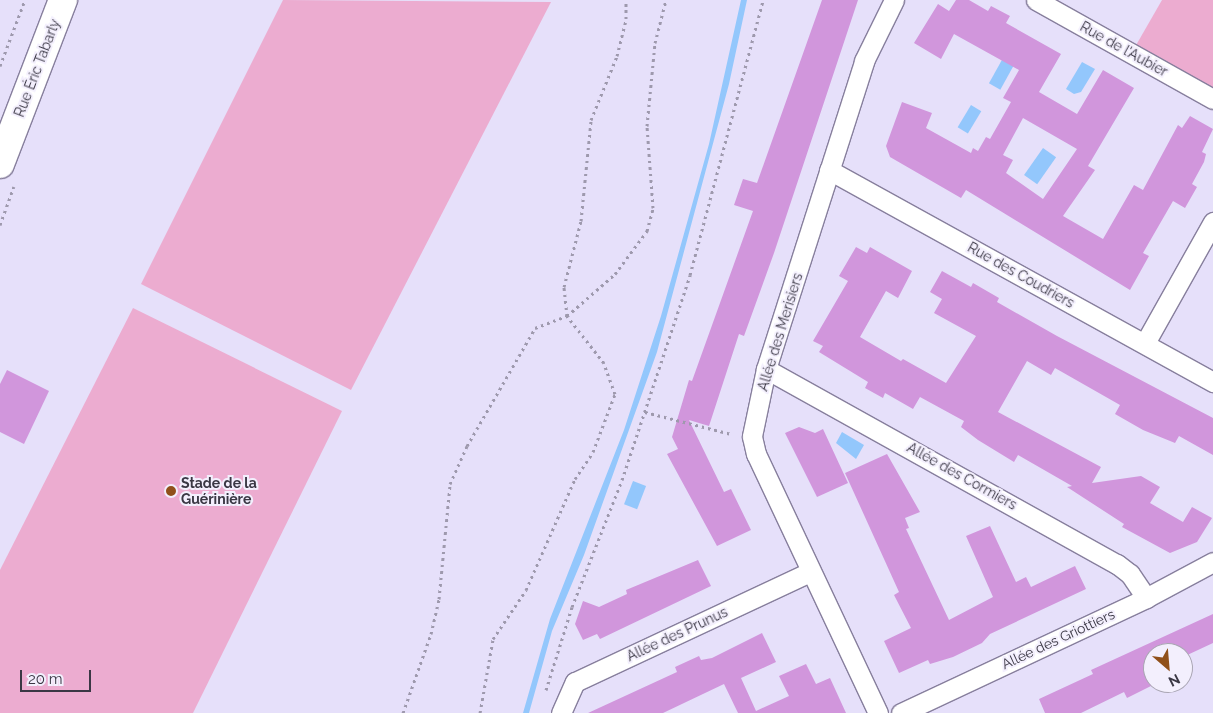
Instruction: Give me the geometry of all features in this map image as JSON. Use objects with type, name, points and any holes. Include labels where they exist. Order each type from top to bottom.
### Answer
[{"type":"street","name":"Rue Éric Tabarly","points":[[0,164],[63,0]]},
{"type":"street","name":"Allée des Merisiers","points":[[878,713],[756,454],[752,436],[766,369],[864,61],[894,0]]},
{"type":"street","name":"Rue de l'Aubier","points":[[1036,0],[1213,98]]},
{"type":"street","name":"Rue des Coudriers","points":[[829,170],[1213,382]]},
{"type":"street","points":[[1145,343],[1213,222]]},
{"type":"street","name":"Allée des Cormiers","points":[[766,369],[1117,564],[1130,574],[1146,598]]},
{"type":"street","name":"Allée des Griottiers","points":[[901,713],[1146,598],[1213,562]]},
{"type":"street","name":"Allée des Prunus","points":[[562,713],[575,682],[810,572]]},
{"type":"path","points":[[0,66],[25,0]]},
{"type":"path","points":[[480,713],[493,638],[526,590],[575,479],[593,452],[615,394],[604,363],[567,316],[564,287],[580,221],[591,120],[617,56],[626,19],[626,0]]},
{"type":"path","points":[[403,713],[424,662],[439,598],[450,484],[467,446],[535,328],[567,316],[615,274],[647,231],[653,208],[647,126],[655,43],[666,0]]},
{"type":"path","points":[[544,695],[572,607],[645,412],[690,275],[763,0]]},
{"type":"path","points":[[645,412],[717,433],[752,436]]},
{"type":"shaded area","points":[[283,0],[551,2],[351,390],[141,284]]},
{"type":"shaded area","points":[[1162,0],[1213,0],[1213,88],[1135,47]]},
{"type":"shaded area","name":"Stade de la Guérinière","points":[[133,308],[342,411],[193,713],[0,713],[0,570]]},
{"type":"water","points":[[741,0],[747,0],[729,84],[657,352],[584,555],[552,631],[529,713],[523,713],[550,619],[624,430],[661,316],[709,144]]},
{"type":"water","points":[[1003,58],[1014,64],[1000,90],[989,83]]},
{"type":"water","points":[[1082,62],[1095,69],[1081,92],[1074,94],[1066,89]]},
{"type":"water","points":[[971,105],[981,111],[968,133],[958,127]]},
{"type":"water","points":[[1043,148],[1056,157],[1037,184],[1024,175]]},
{"type":"water","points":[[842,432],[864,445],[856,459],[836,443]]},
{"type":"water","points":[[633,481],[646,486],[637,509],[624,504]]},
{"type":"building","points":[[822,0],[858,0],[774,253],[744,336],[739,334],[709,426],[689,420],[724,492],[731,489],[751,530],[717,546],[667,454],[678,449],[672,437],[689,380],[692,381],[753,211],[734,205],[743,179],[757,183]]},
{"type":"building","points":[[956,0],[969,0],[988,11],[991,6],[1010,16],[1006,23],[1061,54],[1039,92],[1077,114],[1103,70],[1134,88],[1088,166],[1095,170],[1063,216],[1103,239],[1134,185],[1143,190],[1178,125],[1182,128],[1190,116],[1213,129],[1202,152],[1206,154],[1204,162],[1192,184],[1197,187],[1185,208],[1173,201],[1143,253],[1149,256],[1130,290],[966,190],[961,198],[890,157],[886,146],[902,102],[932,113],[926,128],[971,153],[973,148],[978,151],[986,137],[990,139],[1011,102],[1003,98],[1019,70],[954,34],[941,59],[914,43],[938,4],[949,11]],"holes":[[[1023,118],[1077,149],[1043,199],[1006,173],[1013,160],[1003,155]]]},
{"type":"building","points":[[856,247],[867,253],[870,247],[912,271],[898,298],[886,291],[860,337],[901,361],[903,359],[946,383],[976,336],[934,313],[942,299],[930,292],[942,271],[971,287],[973,283],[999,298],[997,302],[1057,336],[1213,418],[1213,455],[1179,436],[1175,443],[1143,430],[1115,414],[1120,405],[1055,368],[1051,375],[1027,361],[998,412],[1101,467],[1092,483],[1141,476],[1160,487],[1150,503],[1183,522],[1192,507],[1212,518],[1197,542],[1170,553],[1122,527],[1124,524],[1067,487],[1072,486],[1018,455],[1014,462],[978,440],[961,427],[964,421],[920,397],[913,409],[885,393],[883,398],[865,388],[868,382],[819,352],[823,346],[813,341],[848,281],[839,276]]},
{"type":"building","points":[[7,370],[49,391],[24,444],[0,432],[0,384]]},
{"type":"building","points":[[799,427],[815,433],[823,429],[848,483],[817,497],[785,433]]},
{"type":"building","points":[[887,454],[920,512],[905,518],[909,528],[906,529],[949,620],[993,597],[966,536],[990,526],[1016,582],[1026,577],[1031,587],[1075,566],[1086,589],[990,634],[982,643],[953,657],[930,664],[928,660],[899,673],[884,641],[911,628],[894,595],[899,592],[845,473]]},
{"type":"building","points":[[698,560],[711,586],[600,639],[597,634],[583,640],[575,624],[583,601],[599,607],[627,594],[626,590]]},
{"type":"building","points":[[1213,614],[1213,643],[1193,652],[1193,643],[1150,643]]},
{"type":"building","points":[[762,633],[776,662],[741,678],[756,711],[789,696],[779,676],[806,664],[816,684],[830,678],[846,713],[738,713],[724,684],[663,713],[588,713],[677,672],[675,667],[699,656],[701,660],[712,658]]},
{"type":"building","points":[[1143,646],[1143,690],[1127,698],[1124,692],[1081,713],[1045,713],[1039,699],[1093,674],[1091,670]]},
{"type":"place","name":"Stade de la Guérinière","points":[[171,491]]}]
